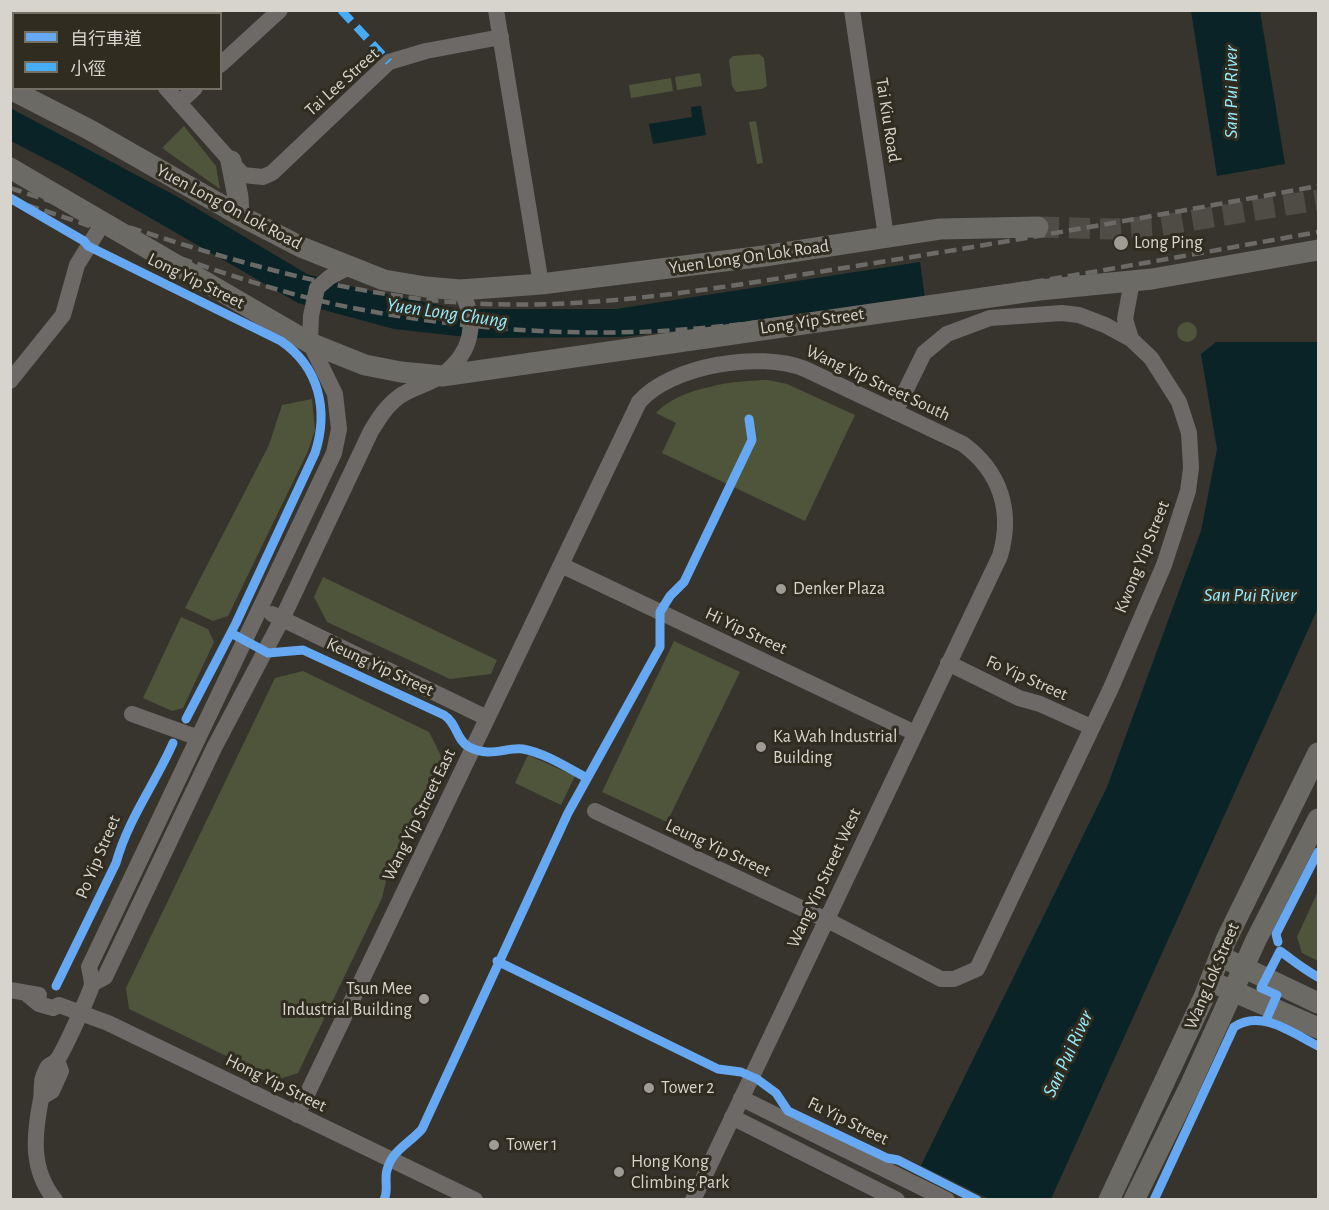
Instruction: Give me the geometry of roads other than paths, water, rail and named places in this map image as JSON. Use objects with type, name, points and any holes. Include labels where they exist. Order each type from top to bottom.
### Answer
[{"type":"main road","name":"Yuen Long On Lok Road","points":[[10,89],[90,130],[239,215],[349,267],[384,280],[465,299],[541,284],[764,256],[940,229],[1038,227]]},
{"type":"main road","points":[[231,161],[239,215]]},
{"type":"main road","name":"Long Yip Street","points":[[10,168],[310,342],[365,365],[401,372],[442,376],[1003,295],[1132,281],[1318,250]]},
{"type":"main road","name":"Wang Lok Street","points":[[1109,1200],[1221,958],[1226,940],[1318,753]]},
{"type":"main road","name":"Wang Lok Street","points":[[1134,1200],[1243,967],[1318,819]]},
{"type":"main road","points":[[1221,958],[1318,1003]]},
{"type":"main road","points":[[1210,982],[1318,1028]]},
{"type":"street","points":[[222,63],[280,10]]},
{"type":"street","points":[[496,10],[541,284]]},
{"type":"street","name":"Tai Kiu Road","points":[[852,10],[886,236]]},
{"type":"street","name":"Tai Lee Street","points":[[231,161],[243,175],[263,177],[272,173],[389,62],[426,51],[501,37]]},
{"type":"street","points":[[168,90],[231,161]]},
{"type":"street","points":[[179,103],[193,90]]},
{"type":"street","points":[[10,381],[63,315],[77,265],[104,221]]},
{"type":"street","points":[[310,342],[311,316],[317,288],[327,279],[349,267]]},
{"type":"street","points":[[1131,339],[1125,319],[1132,281]]},
{"type":"street","points":[[442,376],[464,352],[470,337],[465,299]]},
{"type":"street","name":"Kwong Yip Street","points":[[825,920],[941,979],[954,979],[977,969],[1091,727],[1164,565],[1181,517],[1191,468],[1189,433],[1179,402],[1161,371],[1131,339],[1078,315],[1044,313],[977,321],[947,334],[924,352],[895,412]]},
{"type":"street","name":"Po Yip Street","points":[[55,1200],[48,1191],[37,1166],[34,1147],[38,1108],[42,1097],[52,1091],[61,1071],[57,1061],[92,984],[89,967],[196,737],[262,609],[334,453],[339,429],[335,394],[310,342]]},
{"type":"street","name":"Wang Yip Street South","points":[[639,402],[655,386],[676,376],[745,362],[769,360],[805,369],[963,444],[985,463],[994,477],[1005,508],[1006,524],[1000,556],[991,574]]},
{"type":"street","name":"Po Yip Street","points":[[92,984],[105,976],[214,748],[282,619],[344,485],[381,414],[400,396],[442,376]]},
{"type":"street","name":"Wang Yip Street East","points":[[297,1115],[639,402]]},
{"type":"street","name":"Hi Yip Street","points":[[561,565],[915,733]]},
{"type":"street","name":"Wang Yip Street West","points":[[693,1200],[991,574]]},
{"type":"street","name":"Keung Yip Street","points":[[262,609],[487,718]]},
{"type":"street","name":"Fo Yip Street","points":[[948,663],[1019,698],[1040,704],[1091,727]]},
{"type":"street","points":[[132,714],[196,737]]},
{"type":"street","name":"Leung Yip Street","points":[[595,811],[825,920]]},
{"type":"street","name":"Hong Yip Street","points":[[10,990],[56,999],[59,1005],[108,1023],[475,1200]]},
{"type":"street","name":"Fu Yip Street","points":[[741,1098],[947,1200]]},
{"type":"street","points":[[732,1117],[896,1199]]},
{"type":"water","name":"San Pui River","points":[[1191,11],[1260,11],[1285,164],[1217,176]]},
{"type":"water","points":[[701,106],[706,135],[653,144],[649,124],[692,117],[691,107]]},
{"type":"water","name":"Yuen Long Chung","points":[[10,108],[176,196],[307,274],[361,289],[459,309],[616,309],[920,262],[925,298],[854,310],[621,337],[475,338],[394,329],[298,303],[67,170],[11,141]]},
{"type":"water","name":"San Pui River","points":[[1216,342],[1318,342],[1318,608],[1051,1199],[904,1200],[1107,787],[1201,531],[1217,449],[1201,354]]},
{"type":"tunnel","points":[[1038,227],[1113,229],[1157,226],[1318,200]]},
{"type":"railway","points":[[10,188],[218,255],[323,282],[430,300],[482,304],[534,304],[586,302],[689,292],[1022,239],[1318,186]]},
{"type":"railway","points":[[10,200],[232,276],[323,301],[452,324],[535,331],[661,331],[789,318],[1042,281],[1318,232]]},
{"type":"place","name":"Long Ping","points":[[1121,243]]},
{"type":"place","name":"Denker Plaza","points":[[781,589]]},
{"type":"place","name":"Ka Wah Industrial Building","points":[[761,747]]},
{"type":"place","name":"Tsun Mee Industrial Building","points":[[424,999]]},
{"type":"place","name":"Tower 2","points":[[649,1088]]},
{"type":"place","name":"Tower 1","points":[[494,1145]]},
{"type":"place","name":"Hong Kong Climbing Park","points":[[619,1172]]}]
